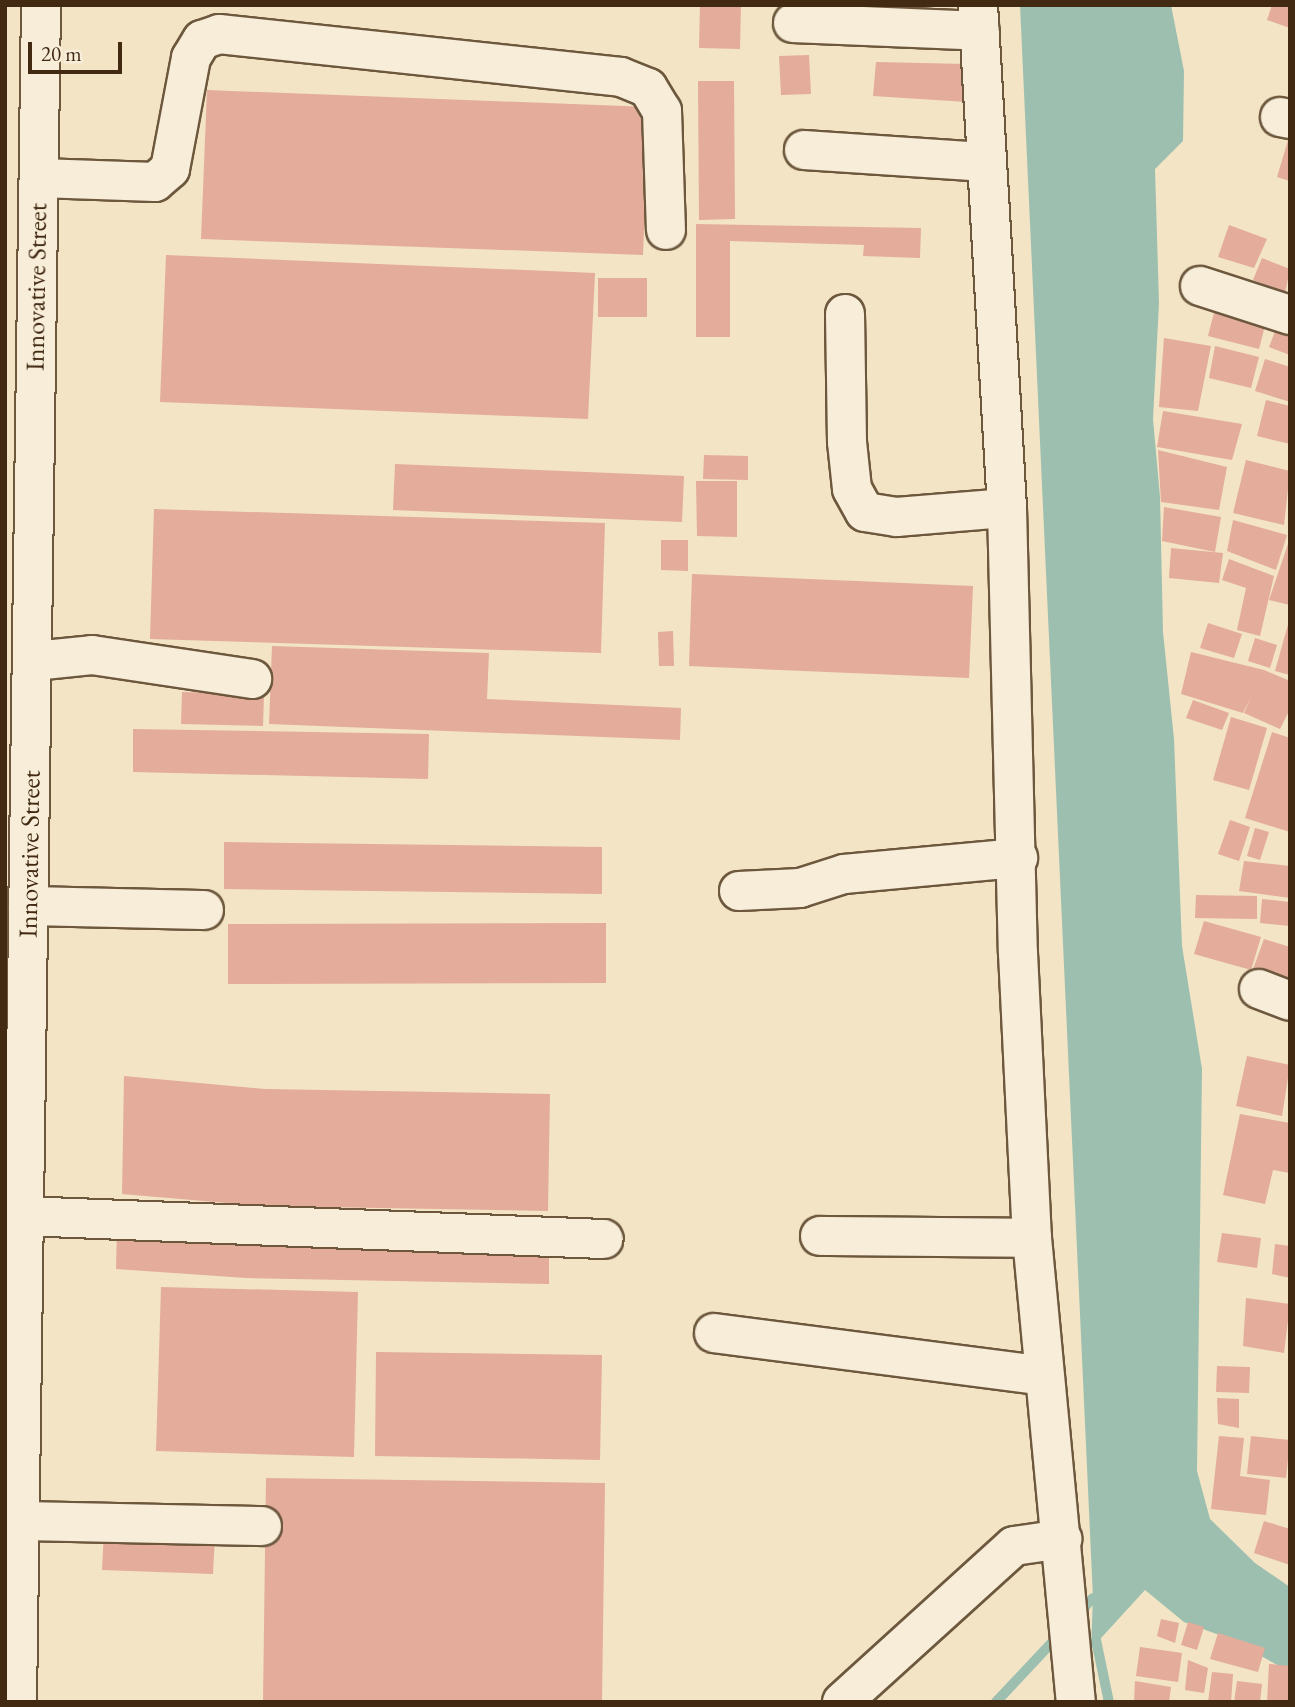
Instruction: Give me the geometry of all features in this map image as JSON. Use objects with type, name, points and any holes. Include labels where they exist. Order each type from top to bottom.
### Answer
[{"type":"street","name":"Innovative Street","points":[[17,1702],[20,1521],[13,1471],[14,1383],[23,1216],[16,968],[28,906],[34,661],[41,5]]},
{"type":"street","points":[[793,23],[979,18],[1007,509],[1032,1238],[1043,1376],[1075,1656],[1076,1702]]},
{"type":"street","points":[[39,178],[155,181],[170,169],[191,58],[202,40],[219,34],[621,77],[648,88],[662,111],[666,230]]},
{"type":"street","points":[[804,150],[987,162]]},
{"type":"street","points":[[1200,286],[1290,315]]},
{"type":"street","points":[[845,314],[847,442],[852,489],[864,512],[897,517],[1007,509]]},
{"type":"street","points":[[34,661],[92,655],[252,679]]},
{"type":"street","points":[[739,891],[776,891],[844,874],[1017,858]]},
{"type":"street","points":[[28,906],[204,910]]},
{"type":"street","points":[[23,1216],[604,1238]]},
{"type":"street","points":[[820,1236],[1032,1238]]},
{"type":"street","points":[[714,1333],[1043,1376]]},
{"type":"street","points":[[20,1521],[262,1526]]},
{"type":"street","points":[[842,1702],[1014,1546],[1062,1539]]},
{"type":"shaded area","points":[[1020,5],[1171,5],[1184,71],[1183,141],[1155,169],[1159,303],[1153,419],[1160,497],[1163,632],[1174,739],[1182,946],[1202,1069],[1197,1471],[1210,1519],[1255,1563],[1290,1587],[1290,1672],[1230,1639],[1184,1622],[1145,1590],[1091,1649],[1093,1598]]},
{"type":"building","points":[[700,5],[741,5],[740,49],[699,48]]},
{"type":"building","points":[[1272,5],[1290,5],[1290,28],[1267,20]]},
{"type":"building","points":[[809,55],[811,94],[781,95],[779,56]]},
{"type":"building","points":[[876,62],[966,64],[967,102],[873,96]]},
{"type":"building","points":[[698,81],[734,81],[735,219],[699,220]]},
{"type":"building","points":[[207,90],[649,107],[643,255],[201,239]]},
{"type":"building","points":[[1290,137],[1290,181],[1277,177]]},
{"type":"building","points":[[696,224],[921,228],[920,258],[863,256],[864,245],[730,241],[730,337],[696,337]]},
{"type":"building","points":[[1229,225],[1267,239],[1254,268],[1218,257]]},
{"type":"building","points":[[166,255],[595,273],[588,419],[160,402]]},
{"type":"building","points":[[1262,258],[1290,269],[1285,293],[1253,280]]},
{"type":"building","points":[[598,278],[647,278],[647,317],[598,317]]},
{"type":"building","points":[[1216,305],[1267,318],[1259,349],[1208,336]]},
{"type":"building","points":[[1277,326],[1290,330],[1290,355],[1269,347]]},
{"type":"building","points":[[1164,338],[1211,346],[1198,411],[1159,407]]},
{"type":"building","points":[[1215,346],[1259,357],[1251,388],[1209,378]]},
{"type":"building","points":[[1265,359],[1290,367],[1290,402],[1255,391]]},
{"type":"building","points":[[1266,400],[1290,406],[1290,444],[1257,436]]},
{"type":"building","points":[[1163,411],[1242,424],[1232,460],[1157,447]]},
{"type":"building","points":[[1158,450],[1227,467],[1219,510],[1161,502]]},
{"type":"building","points":[[704,455],[748,456],[748,480],[703,479]]},
{"type":"building","points":[[1246,460],[1290,471],[1284,525],[1233,513]]},
{"type":"building","points":[[395,464],[684,476],[682,522],[393,510]]},
{"type":"building","points":[[696,481],[737,481],[737,537],[697,536]]},
{"type":"building","points":[[1164,507],[1221,517],[1215,552],[1162,541]]},
{"type":"building","points":[[154,509],[605,523],[601,653],[150,639]]},
{"type":"building","points":[[1233,520],[1287,535],[1276,570],[1227,551]]},
{"type":"building","points":[[661,540],[688,540],[688,571],[661,570]]},
{"type":"building","points":[[1290,541],[1290,605],[1269,600]]},
{"type":"building","points":[[1171,548],[1223,553],[1219,583],[1169,578]]},
{"type":"building","points":[[1229,559],[1274,576],[1260,636],[1237,630],[1246,588],[1222,580]]},
{"type":"building","points":[[692,574],[973,586],[969,678],[689,666]]},
{"type":"building","points":[[1290,621],[1290,675],[1275,671]]},
{"type":"building","points":[[1208,623],[1242,634],[1234,658],[1200,648]]},
{"type":"building","points":[[673,631],[674,666],[659,666],[658,632]]},
{"type":"building","points":[[1255,638],[1277,645],[1270,668],[1248,661]]},
{"type":"building","points":[[272,646],[489,653],[487,699],[681,708],[680,740],[269,724]]},
{"type":"building","points":[[1191,652],[1264,670],[1290,681],[1290,709],[1280,729],[1244,713],[1251,697],[1243,713],[1181,694]]},
{"type":"building","points":[[182,692],[264,694],[263,726],[181,724]]},
{"type":"building","points":[[1193,700],[1229,713],[1222,730],[1186,718]]},
{"type":"building","points":[[1231,717],[1267,728],[1249,790],[1213,780]]},
{"type":"building","points":[[133,729],[429,734],[428,779],[133,772]]},
{"type":"building","points":[[1272,732],[1290,738],[1290,832],[1245,818]]},
{"type":"building","points":[[1230,820],[1250,827],[1239,861],[1218,854]]},
{"type":"building","points":[[1255,828],[1269,832],[1260,860],[1247,856]]},
{"type":"building","points":[[224,842],[602,847],[602,894],[224,889]]},
{"type":"building","points":[[1244,861],[1290,866],[1290,898],[1239,891]]},
{"type":"building","points":[[1196,895],[1257,896],[1257,919],[1195,918]]},
{"type":"building","points":[[1262,899],[1290,902],[1290,926],[1260,923]]},
{"type":"building","points":[[1204,921],[1261,937],[1251,970],[1194,954]]},
{"type":"building","points":[[606,923],[606,983],[228,984],[228,924]]},
{"type":"building","points":[[1264,939],[1290,947],[1290,985],[1252,972]]},
{"type":"building","points":[[1247,1056],[1290,1065],[1282,1116],[1236,1106]]},
{"type":"building","points":[[124,1076],[265,1089],[550,1094],[548,1211],[263,1206],[122,1194]]},
{"type":"building","points":[[1240,1114],[1290,1123],[1290,1173],[1273,1170],[1265,1204],[1223,1195]]},
{"type":"building","points":[[117,1229],[549,1244],[549,1284],[246,1278],[116,1269]]},
{"type":"building","points":[[1222,1233],[1261,1238],[1257,1268],[1217,1262]]},
{"type":"building","points":[[1275,1244],[1290,1246],[1290,1278],[1272,1274]]},
{"type":"building","points":[[161,1287],[358,1292],[354,1457],[156,1451]]},
{"type":"building","points":[[1246,1298],[1290,1304],[1284,1353],[1243,1346]]},
{"type":"building","points":[[376,1352],[602,1355],[600,1460],[375,1456]]},
{"type":"building","points":[[1217,1366],[1250,1367],[1249,1393],[1216,1392]]},
{"type":"building","points":[[1217,1398],[1239,1399],[1239,1428],[1218,1424]]},
{"type":"building","points":[[1219,1436],[1244,1438],[1240,1476],[1270,1480],[1266,1515],[1211,1509]]},
{"type":"building","points":[[1251,1436],[1290,1440],[1286,1478],[1247,1474]]},
{"type":"building","points":[[266,1478],[605,1483],[602,1702],[263,1702]]},
{"type":"building","points":[[1264,1521],[1290,1529],[1290,1565],[1254,1553]]},
{"type":"building","points":[[104,1531],[215,1535],[213,1574],[102,1570]]},
{"type":"building","points":[[1161,1619],[1179,1623],[1175,1643],[1157,1636]]},
{"type":"building","points":[[1188,1622],[1204,1627],[1197,1650],[1181,1645]]},
{"type":"building","points":[[1218,1633],[1265,1648],[1258,1672],[1210,1659]]},
{"type":"building","points":[[1140,1647],[1182,1653],[1178,1682],[1136,1676]]},
{"type":"building","points":[[1188,1660],[1208,1668],[1204,1693],[1185,1690]]},
{"type":"building","points":[[1269,1664],[1290,1666],[1290,1702],[1267,1702]]},
{"type":"building","points":[[1212,1672],[1233,1674],[1231,1702],[1208,1702]]},
{"type":"building","points":[[1135,1681],[1171,1687],[1169,1702],[1134,1702]]},
{"type":"building","points":[[1237,1681],[1262,1684],[1260,1702],[1234,1702]]},
{"type":"waterway","points":[[1078,1614],[1093,1598]]},
{"type":"waterway","points":[[996,1702],[1058,1636]]},
{"type":"waterway","points":[[1096,1640],[1109,1702]]}]
